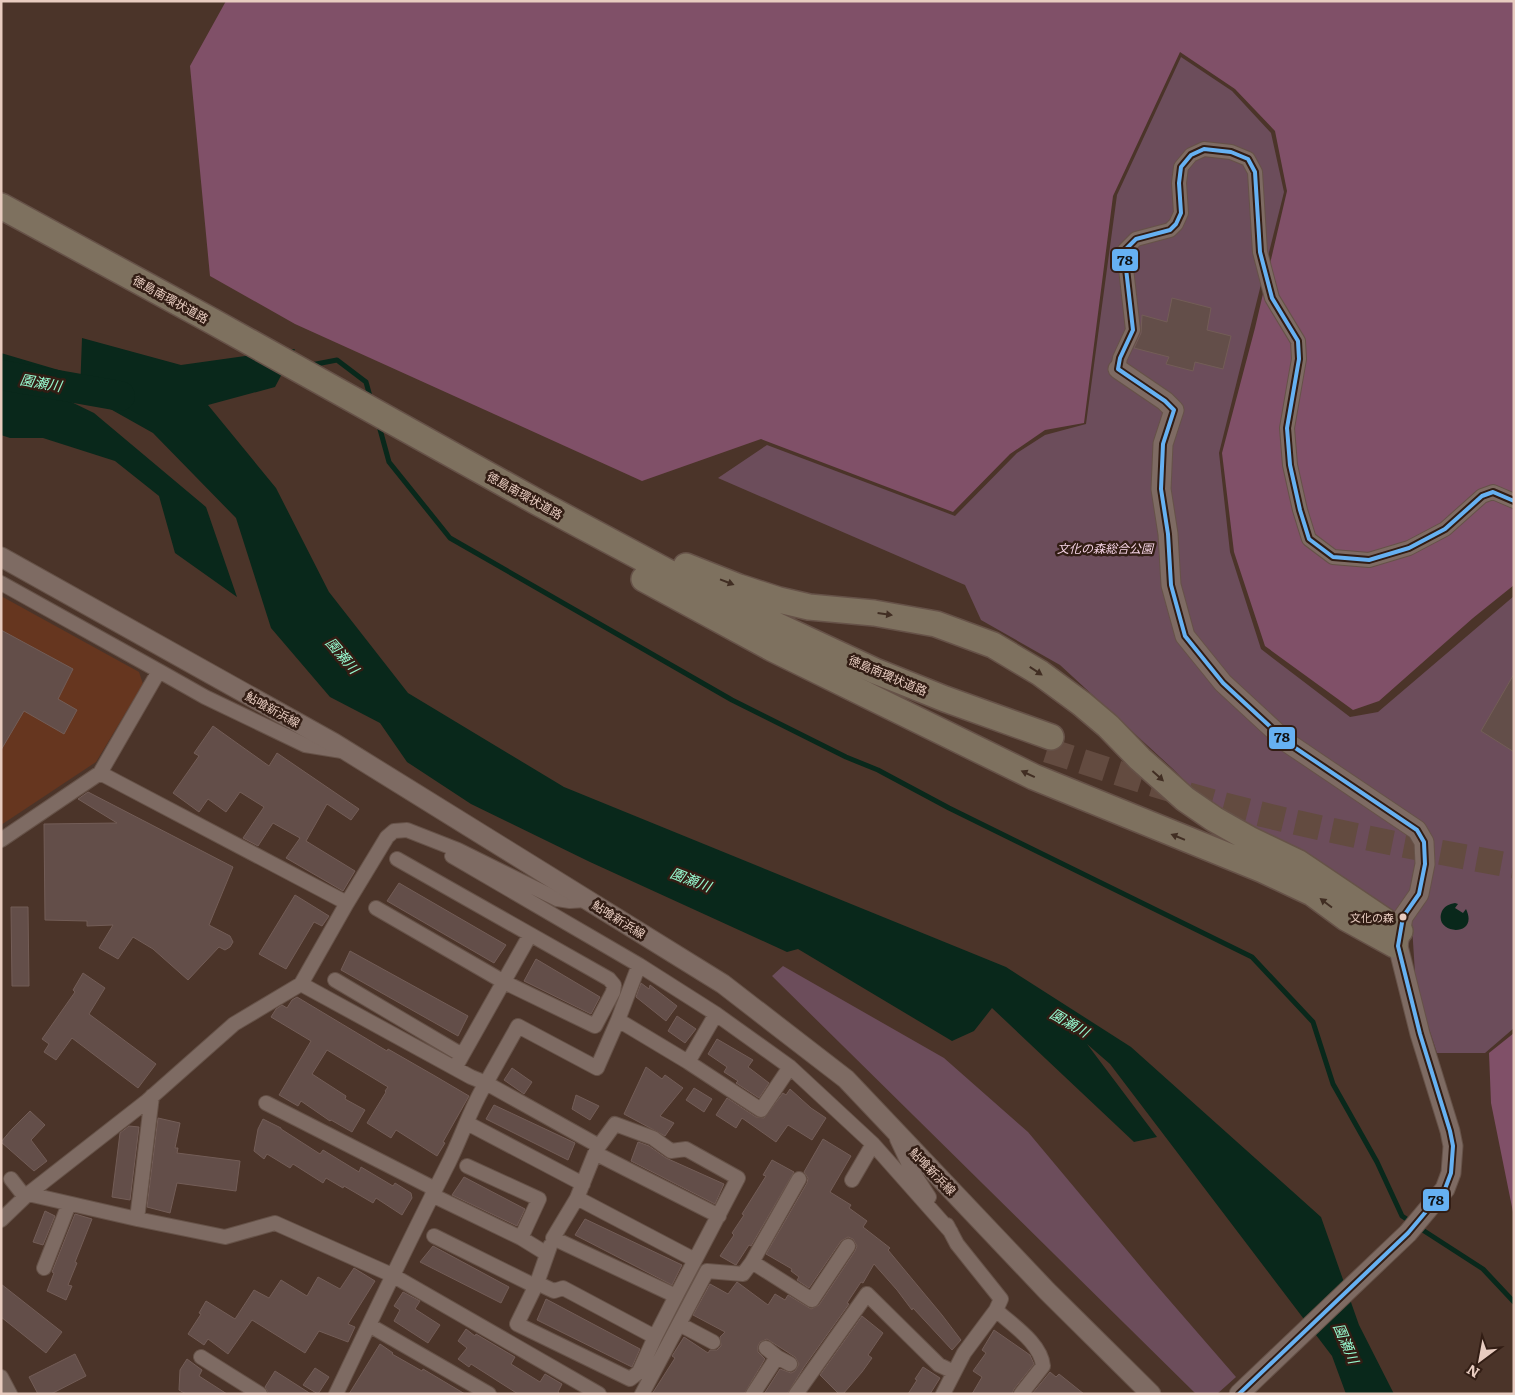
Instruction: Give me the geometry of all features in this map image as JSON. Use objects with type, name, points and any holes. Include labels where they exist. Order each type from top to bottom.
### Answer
[{"type":"highway","name":"徳島南環状道路","points":[[10,218],[434,452],[624,568],[780,643],[851,674],[980,726],[1049,743],[875,671],[699,589],[536,502],[434,452]]},
{"type":"highway","points":[[536,502],[698,571],[779,600],[809,606],[874,613],[936,624],[993,645],[1040,673],[1082,704],[1108,726],[1140,759],[1184,799],[1251,840],[1299,863],[1399,938]]},
{"type":"highway","points":[[624,568],[773,649],[1034,777],[1263,870],[1312,893],[1346,918],[1399,938]]},
{"type":"main road","points":[[1118,369],[1165,401],[1174,410],[1163,444],[1160,489],[1168,534],[1171,585],[1185,636],[1223,683],[1288,743],[1417,830],[1424,842],[1425,864],[1419,894],[1403,917],[1399,938],[1420,1034],[1454,1146],[1451,1173],[1445,1190],[1408,1233],[1239,1394]]},
{"type":"main road","name":"鮎喰新浜線","points":[[1,557],[350,753],[723,984],[846,1079],[1047,1290],[1151,1394]]},
{"type":"street","points":[[1118,369],[1120,358],[1133,330],[1124,251],[1136,239],[1170,230],[1176,224],[1182,213],[1179,184],[1181,167],[1191,155],[1204,149],[1230,152],[1248,159],[1255,172],[1260,252],[1272,298],[1298,341],[1300,360],[1287,428],[1290,465],[1300,510],[1309,539],[1333,557],[1369,560],[1409,548],[1445,529],[1482,496],[1493,492],[1514,501]]},
{"type":"street","points":[[1,583],[205,697],[305,745],[350,753]]},
{"type":"street","points":[[1,840],[100,772],[159,671]]},
{"type":"street","points":[[100,772],[347,902]]},
{"type":"street","points":[[406,830],[639,965],[716,1014],[790,1067],[873,1144],[951,1232]]},
{"type":"street","points":[[1,1220],[26,1195],[152,1096],[234,1024],[301,984],[347,902],[387,837],[394,831],[406,830],[458,850],[557,899],[570,901],[587,900]]},
{"type":"street","points":[[376,908],[504,982],[595,1026],[613,992],[614,985],[609,979],[396,860]]},
{"type":"street","points":[[454,1068],[530,936]]},
{"type":"street","points":[[336,1394],[486,1083],[518,1026],[597,1068],[639,965]]},
{"type":"street","points":[[334,980],[462,1055]]},
{"type":"street","points":[[301,984],[471,1078],[486,1083],[597,1150],[719,1216]]},
{"type":"street","points":[[688,1062],[716,1014]]},
{"type":"street","points":[[618,1020],[688,1062],[761,1110],[790,1067]]},
{"type":"street","points":[[136,1219],[152,1096]]},
{"type":"street","points":[[266,1103],[521,1238],[547,1254]]},
{"type":"street","points":[[467,1123],[583,1184]]},
{"type":"street","points":[[615,1124],[653,1138],[671,1151],[686,1150],[738,1178],[655,1337],[639,1372],[630,1379],[517,1324],[536,1284],[553,1238],[577,1198],[597,1150],[615,1124]]},
{"type":"street","points":[[892,1128],[911,1169],[957,1244],[1001,1299],[996,1310],[964,1353],[943,1394]]},
{"type":"street","points":[[852,1180],[873,1144]]},
{"type":"street","points":[[467,1166],[539,1199],[521,1238]]},
{"type":"street","points":[[11,1179],[26,1195],[225,1237],[275,1223],[392,1275],[576,1388],[599,1394]]},
{"type":"street","points":[[642,1394],[706,1271],[743,1274],[752,1262],[799,1179]]},
{"type":"street","points":[[577,1198],[695,1260]]},
{"type":"street","points":[[44,1268],[68,1204]]},
{"type":"street","points":[[434,1236],[536,1284],[554,1291],[563,1288],[655,1337]]},
{"type":"street","points":[[553,1238],[676,1296]]},
{"type":"street","points":[[752,1262],[812,1300],[848,1246]]},
{"type":"street","points":[[796,1394],[867,1294],[939,1365],[954,1372]]},
{"type":"street","points":[[996,1310],[1042,1356],[1043,1366],[1021,1394]]},
{"type":"street","points":[[679,1324],[713,1342]]},
{"type":"street","points":[[369,1325],[489,1394]]},
{"type":"street","points":[[753,1394],[772,1353],[790,1364]]},
{"type":"street","points":[[202,1357],[260,1394]]},
{"type":"street","points":[[1,1377],[10,1394]]},
{"type":"shaded area","points":[[226,1],[1514,1],[1514,585],[1473,618],[1379,701],[1353,710],[1265,646],[1234,552],[1222,453],[1255,328],[1287,191],[1275,131],[1235,89],[1180,52],[1113,196],[1084,423],[1045,430],[1010,454],[953,512],[761,439],[642,481],[295,324],[210,276],[190,66]]},
{"type":"shaded area","points":[[1,596],[139,672],[143,684],[96,762],[1,825]]},
{"type":"shaded area","points":[[1514,1033],[1514,1217],[1491,1103],[1489,1053]]},
{"type":"green space","name":"文化の森総合公園","points":[[1181,57],[1232,91],[1271,133],[1284,192],[1219,453],[1230,552],[1261,649],[1350,717],[1378,712],[1514,596],[1514,1028],[1485,1053],[1437,1053],[1416,989],[1412,926],[1216,813],[1173,769],[1060,665],[981,620],[965,585],[718,478],[767,445],[955,516],[1017,453],[1045,435],[1086,424],[1117,195]]},
{"type":"green space","points":[[783,966],[944,1058],[1028,1132],[1236,1377],[1217,1394],[1196,1394],[772,976]]},
{"type":"water","points":[[82,338],[181,365],[295,349],[275,387],[208,405],[276,488],[329,592],[408,693],[564,787],[1006,967],[1131,1047],[1321,1217],[1359,1325],[1394,1394],[1346,1394],[1332,1356],[1110,1064],[1087,1044],[1157,1137],[1134,1142],[992,1008],[974,1031],[952,1041],[798,949],[787,952],[590,862],[471,804],[407,762],[380,723],[330,697],[271,628],[236,518],[153,433],[80,392]]},
{"type":"water","points":[[1,353],[62,371],[61,397],[94,413],[206,507],[237,597],[175,553],[159,496],[115,461],[43,438],[10,438],[1,435]]},
{"type":"water","points":[[1455,903],[1458,904],[1455,908],[1463,913],[1466,909],[1469,918],[1467,925],[1462,929],[1456,930],[1449,929],[1441,919],[1444,908]]},
{"type":"building","points":[[1172,298],[1211,308],[1207,330],[1231,336],[1223,369],[1195,362],[1193,371],[1166,364],[1169,357],[1134,348],[1141,333],[1142,315],[1167,322]]},
{"type":"building","points":[[1,630],[73,669],[58,699],[77,710],[64,734],[24,711],[1,750]]},
{"type":"building","points":[[1514,674],[1514,752],[1481,731]]},
{"type":"building","points":[[213,726],[269,766],[277,753],[359,809],[351,820],[327,804],[306,841],[355,871],[343,891],[286,858],[300,838],[273,823],[258,846],[243,838],[264,807],[240,792],[226,812],[208,799],[199,812],[173,793],[199,756],[194,753]]},
{"type":"building","points":[[88,792],[233,867],[209,925],[230,936],[233,942],[225,950],[219,947],[188,980],[153,949],[133,937],[118,959],[99,948],[113,925],[87,926],[87,921],[45,920],[44,824],[117,823],[78,799]]},
{"type":"building","points":[[399,883],[506,945],[494,963],[387,901]]},
{"type":"building","points":[[295,895],[329,916],[322,926],[314,922],[286,969],[259,954]]},
{"type":"building","points":[[11,907],[28,907],[29,986],[12,986]]},
{"type":"building","points":[[350,951],[468,1016],[458,1036],[341,970]]},
{"type":"building","points":[[536,959],[600,997],[591,1014],[524,981]]},
{"type":"building","points":[[83,973],[105,988],[89,1014],[156,1064],[138,1088],[72,1038],[56,1060],[44,1052],[49,1044],[42,1039],[75,992],[73,990]]},
{"type":"building","points":[[641,983],[649,989],[650,985],[677,1006],[666,1021],[636,997]]},
{"type":"building","points":[[297,997],[387,1051],[388,1049],[469,1096],[437,1156],[396,1130],[391,1138],[367,1123],[388,1087],[327,1050],[312,1074],[346,1096],[345,1099],[365,1110],[352,1132],[330,1121],[301,1101],[298,1106],[279,1095],[311,1041],[271,1017],[276,1009],[282,1005],[287,1008],[292,1000]]},
{"type":"building","points":[[677,1016],[696,1029],[685,1043],[668,1031]]},
{"type":"building","points":[[717,1039],[753,1060],[748,1067],[769,1083],[759,1098],[736,1083],[738,1081],[724,1072],[727,1067],[708,1054]]},
{"type":"building","points":[[646,1067],[662,1079],[665,1075],[683,1088],[660,1116],[674,1123],[665,1136],[624,1114]]},
{"type":"building","points":[[512,1068],[532,1082],[524,1094],[504,1080]]},
{"type":"building","points":[[694,1088],[712,1099],[704,1112],[686,1100]]},
{"type":"building","points":[[790,1089],[811,1108],[826,1118],[812,1140],[788,1125],[776,1142],[742,1118],[736,1128],[716,1115],[727,1098],[756,1117],[764,1118],[783,1093],[786,1095]]},
{"type":"building","points":[[576,1095],[599,1106],[590,1120],[572,1109]]},
{"type":"building","points":[[494,1105],[575,1143],[568,1160],[486,1119]]},
{"type":"building","points":[[30,1111],[45,1125],[31,1140],[47,1161],[34,1171],[1,1142]]},
{"type":"building","points":[[158,1118],[180,1123],[175,1148],[178,1148],[177,1153],[240,1161],[236,1191],[177,1183],[170,1213],[147,1207]]},
{"type":"building","points":[[263,1119],[281,1128],[320,1154],[323,1150],[359,1172],[361,1167],[393,1186],[395,1183],[411,1193],[412,1198],[402,1215],[376,1198],[373,1203],[326,1178],[323,1183],[293,1164],[290,1168],[267,1154],[264,1159],[254,1151],[258,1129]]},
{"type":"building","points":[[129,1126],[139,1127],[130,1200],[112,1197],[120,1133]]},
{"type":"building","points":[[823,1139],[851,1156],[830,1192],[851,1205],[849,1208],[867,1221],[863,1227],[890,1248],[888,1250],[961,1340],[952,1350],[913,1308],[912,1310],[874,1264],[787,1394],[764,1394],[780,1369],[791,1373],[795,1371],[799,1364],[795,1357],[767,1339],[760,1342],[758,1346],[758,1352],[765,1359],[744,1394],[652,1394],[675,1358],[672,1356],[684,1337],[708,1353],[710,1350],[717,1350],[721,1346],[720,1337],[725,1332],[693,1315],[710,1284],[728,1294],[737,1282],[768,1305],[775,1294],[785,1300],[788,1295],[811,1309],[819,1305],[855,1251],[857,1246],[853,1239],[848,1237],[841,1241],[809,1288],[797,1280],[799,1277],[791,1271],[792,1269],[766,1254],[807,1183],[808,1178],[804,1172]]},
{"type":"building","points":[[638,1142],[649,1146],[666,1158],[724,1184],[715,1204],[631,1161]]},
{"type":"building","points":[[772,1160],[794,1172],[751,1246],[749,1245],[736,1265],[720,1256],[734,1235],[732,1233],[744,1215],[742,1214],[766,1176],[763,1175]]},
{"type":"building","points":[[464,1177],[525,1209],[517,1226],[452,1195]]},
{"type":"building","points":[[45,1211],[55,1216],[43,1245],[33,1242]]},
{"type":"building","points":[[75,1214],[92,1219],[75,1262],[77,1263],[68,1285],[72,1286],[66,1300],[47,1291],[54,1273],[52,1272]]},
{"type":"building","points":[[585,1219],[682,1265],[672,1285],[575,1235]]},
{"type":"building","points":[[433,1246],[509,1287],[501,1303],[420,1262]]},
{"type":"building","points":[[354,1268],[375,1281],[348,1324],[355,1327],[348,1342],[319,1331],[305,1353],[252,1320],[228,1354],[208,1339],[204,1345],[188,1334],[201,1314],[199,1313],[206,1301],[235,1319],[254,1290],[269,1298],[281,1280],[307,1296],[318,1277],[340,1289]]},
{"type":"building","points":[[1,1284],[62,1332],[46,1353],[1,1317]]},
{"type":"building","points":[[403,1292],[420,1301],[415,1309],[440,1325],[428,1343],[394,1321],[400,1310],[394,1306]]},
{"type":"building","points":[[546,1299],[640,1349],[632,1367],[537,1320]]},
{"type":"building","points":[[862,1316],[883,1333],[868,1355],[872,1358],[862,1372],[843,1394],[839,1394],[820,1375]]},
{"type":"building","points":[[466,1329],[475,1336],[476,1334],[515,1357],[511,1364],[540,1382],[545,1374],[562,1384],[558,1392],[560,1394],[518,1394],[471,1364],[469,1367],[458,1359],[467,1348],[458,1341]]},
{"type":"building","points":[[994,1330],[1030,1355],[1034,1364],[1012,1394],[972,1394],[982,1377],[973,1371],[986,1353],[982,1350]]},
{"type":"building","points":[[380,1344],[392,1354],[422,1371],[423,1369],[465,1394],[349,1394]]},
{"type":"building","points":[[75,1354],[86,1376],[51,1394],[38,1394],[29,1377]]},
{"type":"building","points":[[187,1359],[202,1370],[199,1376],[227,1394],[186,1394],[179,1390],[180,1370]]},
{"type":"building","points":[[923,1367],[940,1378],[930,1394],[908,1394],[917,1380],[915,1379]]},
{"type":"building","points":[[315,1368],[329,1377],[318,1394],[303,1385]]},
{"type":"building","points":[[275,1371],[311,1394],[269,1394],[265,1387]]},
{"type":"building","points":[[1050,1372],[1056,1377],[1059,1374],[1084,1394],[1032,1394]]},
{"type":"waterway","points":[[311,365],[337,360],[366,382],[371,400]]},
{"type":"waterway","name":"園瀬川","points":[[1,375],[120,396]]},
{"type":"waterway","points":[[378,422],[389,462],[450,538],[732,700],[846,757],[878,770],[949,808],[1252,957],[1313,1022],[1333,1084],[1377,1162],[1402,1216],[1411,1222]]},
{"type":"waterway","points":[[1418,1227],[1483,1269],[1514,1302]]},
{"type":"tunnel","points":[[1047,750],[1180,792],[1297,823],[1514,866]]},
{"type":"transit line","name":"78","points":[[1239,1394],[1408,1233],[1445,1189],[1451,1173],[1453,1146],[1420,1034],[1398,946],[1403,917],[1419,894],[1425,864],[1424,842],[1417,830],[1288,743],[1223,683],[1185,636],[1171,585],[1168,534],[1161,489],[1163,444],[1174,410],[1165,401],[1118,369],[1120,358],[1133,330],[1124,251],[1136,239],[1170,230],[1176,224],[1181,213],[1179,183],[1181,167],[1191,155],[1204,149],[1231,152],[1248,159],[1255,172],[1260,252],[1272,298],[1298,341],[1299,359],[1287,428],[1290,465],[1300,510],[1309,539],[1333,557],[1369,560],[1409,548],[1445,529],[1482,496],[1493,492],[1514,501]]},
{"type":"place","name":"文化の森","points":[[1403,917]]}]
